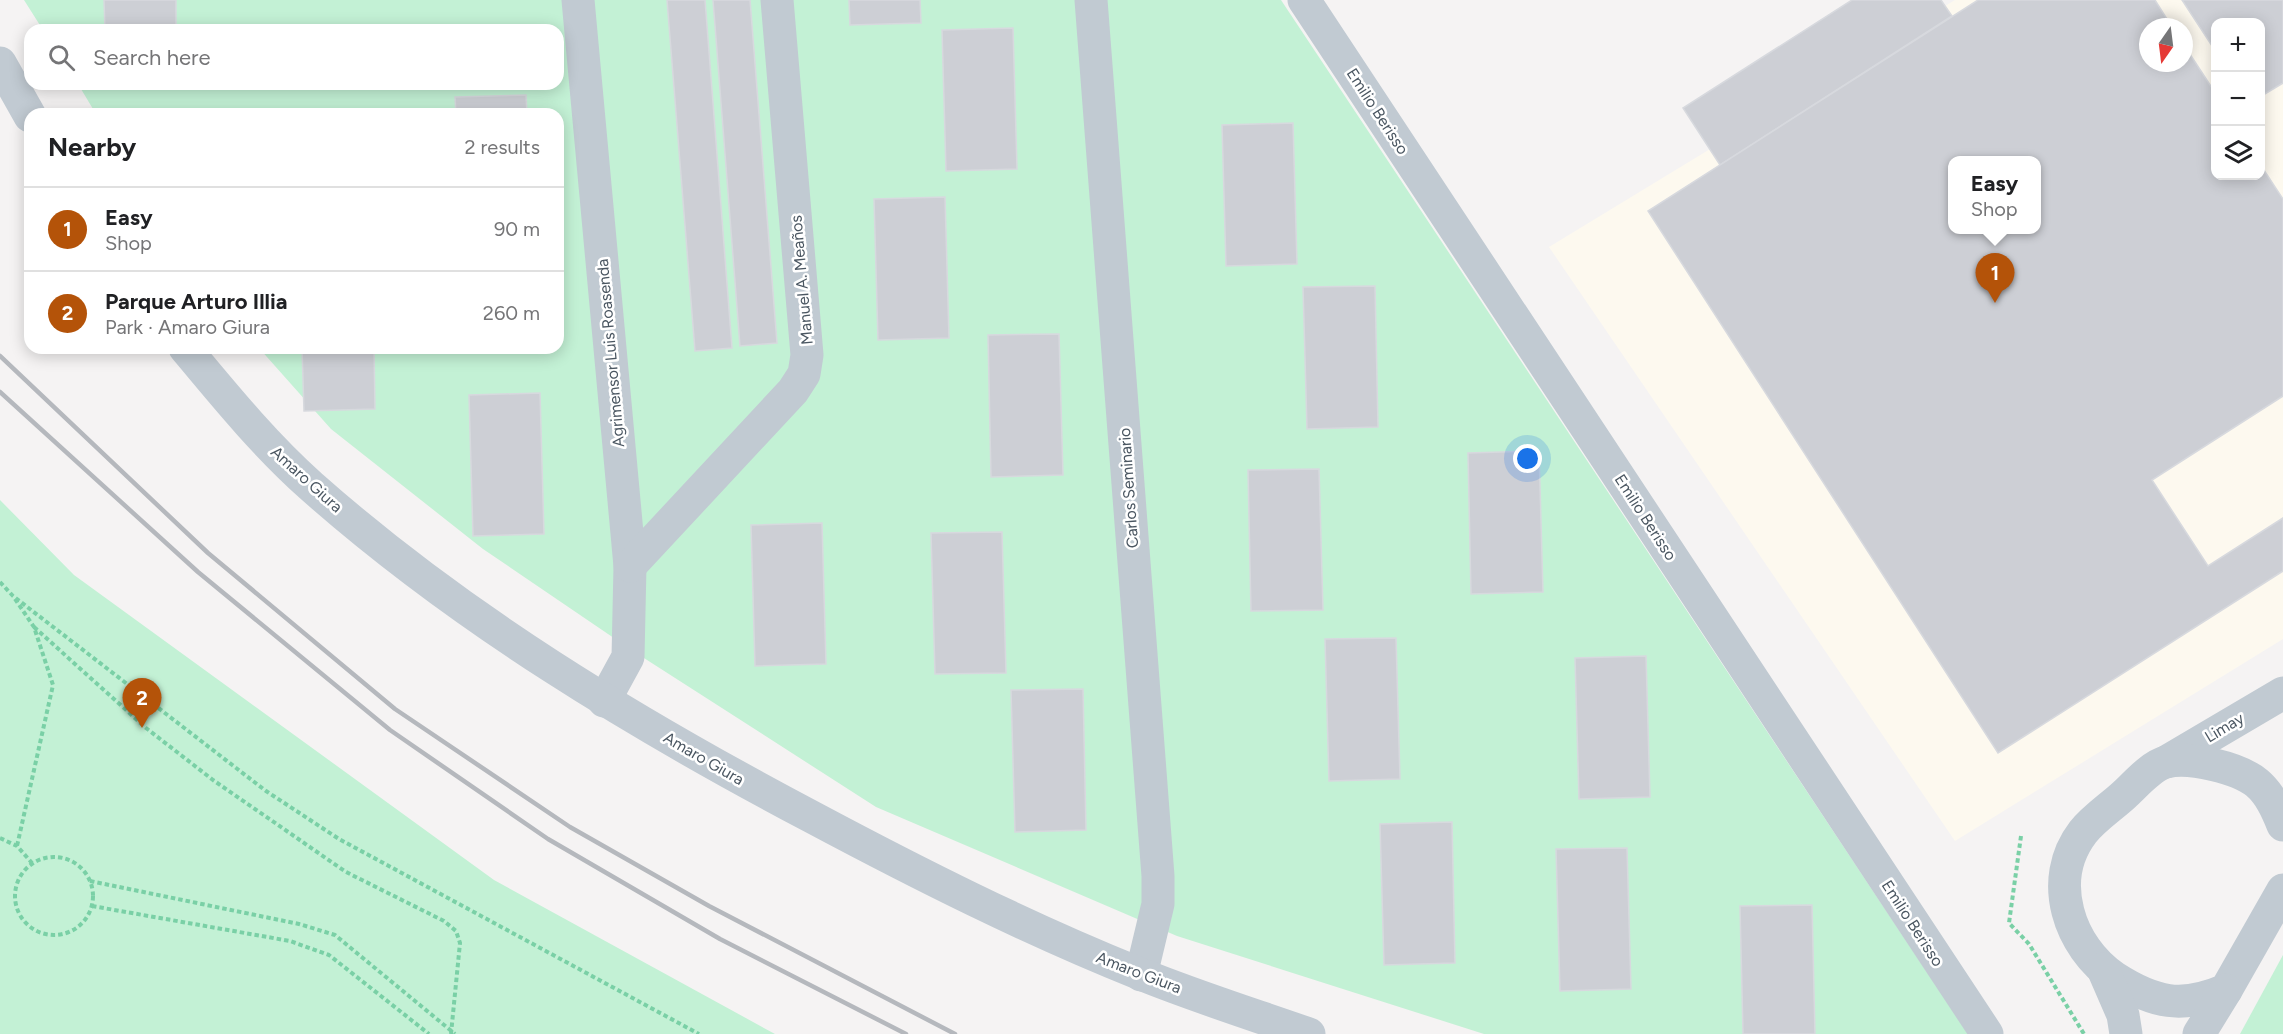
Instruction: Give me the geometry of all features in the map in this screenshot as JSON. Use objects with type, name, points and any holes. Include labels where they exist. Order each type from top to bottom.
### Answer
[{"type":"street","name":"Agrimensor Luis Roasenda","points":[[578,0],[630,566],[628,657],[604,701]]},
{"type":"street","name":"Manuel A. Meaños","points":[[630,566],[793,391],[804,374],[807,355],[777,0]]},
{"type":"street","name":"Carlos Seminario","points":[[1091,0],[1158,876],[1158,904],[1141,975]]},
{"type":"street","name":"Emilio Berisso","points":[[1304,0],[1987,1034]]},
{"type":"street","points":[[0,63],[25,108]]},
{"type":"street","name":"Amaro Giura","points":[[189,354],[255,431],[311,486],[449,597],[604,701],[738,778],[1036,931],[1141,975],[1308,1034]]},
{"type":"street","name":"Limay","points":[[2103,969],[2078,940],[2066,912],[2068,861],[2083,832],[2142,779],[2165,762],[2283,693]]},
{"type":"street","points":[[2165,762],[2200,762],[2230,770],[2257,783],[2276,806],[2283,825]]},
{"type":"street","points":[[2199,1034],[2283,890]]},
{"type":"street","points":[[2103,969],[2141,994],[2156,999],[2185,1001],[2209,997],[2226,990]]},
{"type":"street","points":[[2103,969],[2123,1015],[2126,1034]]},
{"type":"path","points":[[0,582],[13,596],[34,627],[137,720],[213,780],[346,872],[444,921],[456,931],[460,943],[453,1033]]},
{"type":"path","points":[[13,596],[266,791],[339,839],[699,1034]]},
{"type":"path","points":[[17,846],[53,685],[34,627]]},
{"type":"path","points":[[2020,836],[2009,923],[2029,944],[2084,1034]]},
{"type":"path","points":[[0,838],[17,846],[32,863]]},
{"type":"path","points":[[58,857],[72,861],[83,870],[90,881],[93,893],[92,906],[86,918],[77,928],[64,934],[50,935],[37,932],[26,924],[18,913],[14,899],[19,879],[32,863],[45,858],[58,857]]},
{"type":"path","points":[[90,881],[300,924],[335,935],[453,1033]]},
{"type":"path","points":[[92,906],[290,941],[312,948],[329,955],[429,1034]]},
{"type":"shaded area","points":[[1955,0],[2283,0],[2283,639],[1955,841],[1549,247]]},
{"type":"green space","points":[[24,0],[1281,0],[1968,1034],[1484,1034],[1177,936],[876,807],[633,651],[483,549],[331,429],[264,354],[564,354],[564,108],[92,108],[82,90],[564,90],[564,24],[39,24]]},
{"type":"green space","points":[[0,500],[74,575],[494,880],[775,1034],[0,1034]]},
{"type":"green space","points":[[2283,955],[2283,1034],[2240,1034]]},
{"type":"building","points":[[104,0],[176,0],[176,24],[105,24]]},
{"type":"building","points":[[667,0],[705,0],[732,348],[695,351]]},
{"type":"building","points":[[713,0],[750,0],[777,343],[740,346]]},
{"type":"building","points":[[849,0],[920,0],[921,23],[850,25]]},
{"type":"building","points":[[1852,0],[1941,0],[1952,16],[1720,165],[1683,108]]},
{"type":"building","points":[[1978,0],[2155,0],[2166,18],[2139,18],[2139,72],[2193,72],[2193,59],[2211,86],[2211,180],[2265,180],[2265,172],[2283,199],[2283,396],[2152,480],[2208,566],[2283,518],[2283,571],[1998,753],[1648,211]]},
{"type":"building","points":[[2182,0],[2283,0],[2283,83],[2265,94],[2265,18],[2211,18],[2211,44]]},
{"type":"building","points":[[1013,28],[1017,169],[946,171],[942,30]]},
{"type":"building","points":[[526,95],[527,108],[456,108],[455,97]]},
{"type":"building","points":[[1293,123],[1297,264],[1226,266],[1222,125]]},
{"type":"building","points":[[945,197],[949,338],[878,340],[874,199]]},
{"type":"building","points":[[1375,286],[1378,427],[1307,429],[1303,287]]},
{"type":"building","points":[[1059,334],[1063,475],[991,477],[988,335]]},
{"type":"building","points":[[302,354],[374,354],[375,409],[304,411]]},
{"type":"building","points":[[540,393],[544,534],[473,536],[469,395]]},
{"type":"building","points":[[1539,451],[1543,592],[1471,594],[1468,453]]},
{"type":"building","points":[[1319,469],[1323,610],[1251,611],[1248,470]]},
{"type":"building","points":[[822,523],[826,664],[755,666],[751,525]]},
{"type":"building","points":[[1002,532],[1006,673],[935,674],[931,533]]},
{"type":"building","points":[[1396,638],[1400,779],[1329,781],[1325,639]]},
{"type":"building","points":[[1646,656],[1650,797],[1579,799],[1575,658]]},
{"type":"building","points":[[1083,689],[1086,830],[1015,832],[1011,690]]},
{"type":"building","points":[[1452,822],[1455,963],[1384,965],[1380,824]]},
{"type":"building","points":[[1627,848],[1631,989],[1560,991],[1556,849]]},
{"type":"building","points":[[1812,905],[1815,1034],[1743,1034],[1740,906]]},
{"type":"railway","points":[[0,356],[208,553],[395,709],[570,827],[709,906],[955,1034]]},
{"type":"railway","points":[[0,392],[198,572],[390,730],[548,839],[720,939],[906,1034]]},
{"type":"place","name":"Easy","points":[[1995,303]]},
{"type":"place","name":"Parque Arturo Illia","points":[[142,728]]}]
